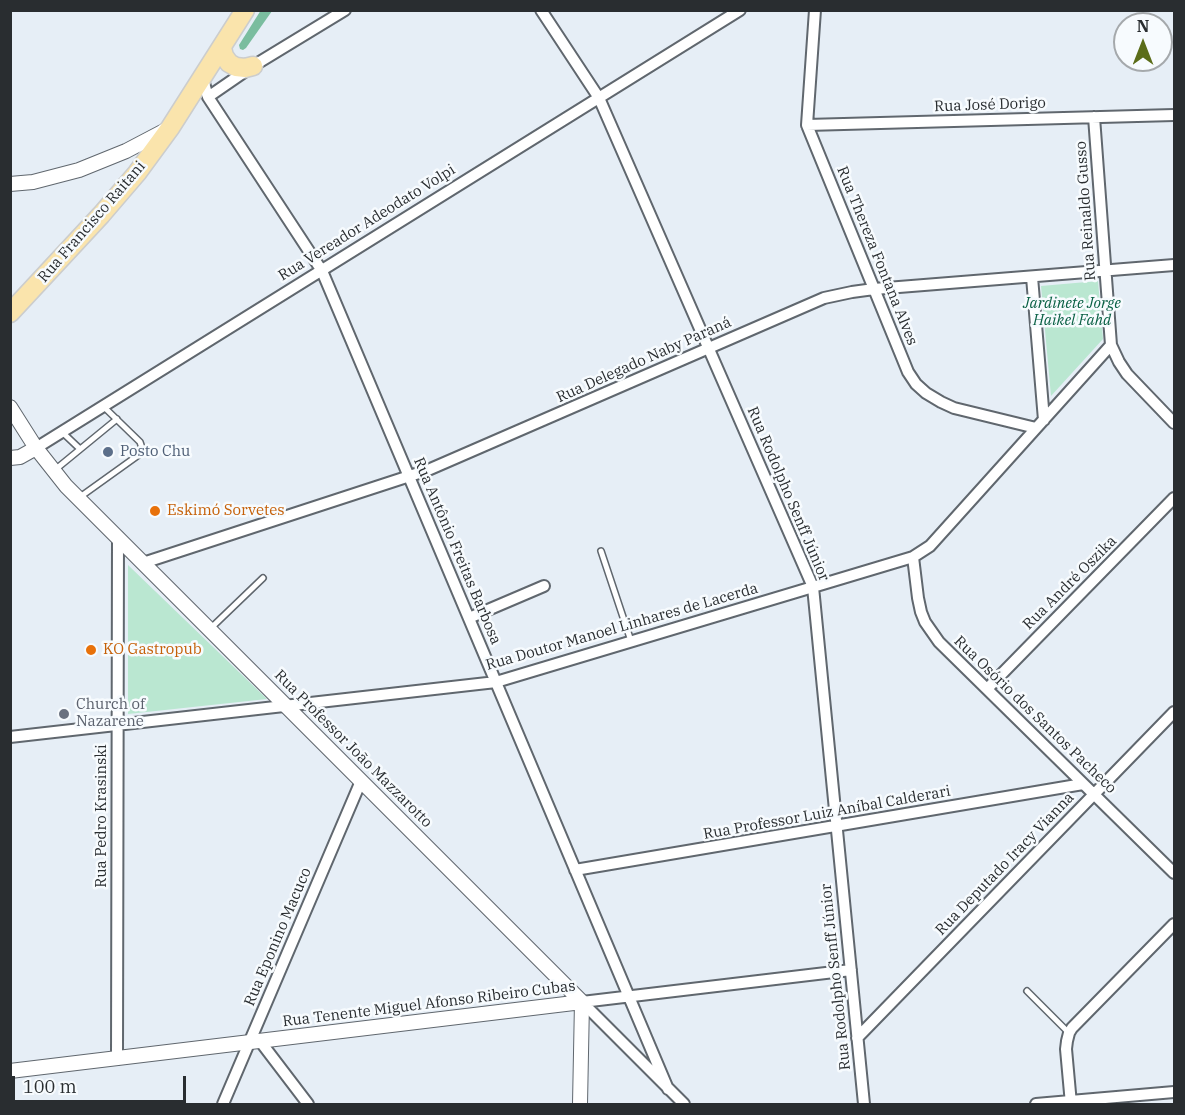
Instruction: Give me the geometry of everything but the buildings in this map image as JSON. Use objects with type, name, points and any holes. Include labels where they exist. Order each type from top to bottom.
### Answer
[{"type":"main road","name":"Rua Francisco Raitani","points":[[10,314],[137,172],[170,128],[245,10]]},
{"type":"main road","points":[[222,48],[229,63],[236,67],[253,66]]},
{"type":"street","points":[[208,97],[253,66],[345,10]]},
{"type":"street","name":"Rua Rodolpho Senff Júnior","points":[[541,10],[599,98],[813,587],[864,1104]]},
{"type":"street","name":"Rua Vereador Adeodato Volpi","points":[[10,458],[20,457],[36,448],[740,10]]},
{"type":"street","name":"Rua Thereza Fontana Alves","points":[[815,10],[807,125],[908,372],[926,393],[954,408],[1040,424]]},
{"type":"street","name":"Rua Antônio Freitas Barbosa","points":[[204,75],[208,97],[322,271],[668,1089]]},
{"type":"street","name":"Rua José Dorigo","points":[[807,125],[1174,115]]},
{"type":"street","name":"Rua Reinaldo Gusso","points":[[1094,117],[1111,345],[1127,374],[1174,423]]},
{"type":"street","points":[[10,184],[33,182],[79,170],[126,151],[170,128]]},
{"type":"street","name":"Rua Delegado Naby Paraná","points":[[143,563],[409,477],[824,298],[852,292],[1174,265]]},
{"type":"street","points":[[1032,277],[1040,424]]},
{"type":"street","name":"Rua Doutor Manoel Linhares de Lacerda","points":[[10,737],[496,682],[913,557],[930,546],[1111,345]]},
{"type":"street","name":"Rua Professor João Mazzarotto","points":[[10,407],[53,471],[79,498],[684,1104]]},
{"type":"street","name":"Rua André Oszika","points":[[987,689],[1174,498]]},
{"type":"street","name":"Rua Pedro Krasinski","points":[[117,1059],[118,537]]},
{"type":"street","name":"Rua Osório dos Santos Pacheco","points":[[913,557],[918,598],[925,622],[939,642],[1174,873]]},
{"type":"street","points":[[469,618],[544,586]]},
{"type":"street","name":"Rua Deputado Iracy Vianna","points":[[857,1038],[1174,712]]},
{"type":"street","name":"Rua Eponino Macuco","points":[[223,1104],[255,1042],[361,781]]},
{"type":"street","name":"Rua Professor Luiz Aníbal Calderari","points":[[575,870],[1083,784]]},
{"type":"street","points":[[1071,1103],[1066,1049],[1069,1033],[1174,924]]},
{"type":"street","name":"Rua Tenente Miguel Afonso Ribeiro Cubas","points":[[10,1071],[850,970]]},
{"type":"street","points":[[580,1104],[582,1002]]},
{"type":"street","points":[[255,1042],[308,1104]]},
{"type":"street","points":[[1036,1104],[1071,1103],[1174,1092]]},
{"type":"lane","points":[[79,498],[141,454],[141,442],[103,406]]},
{"type":"lane","points":[[53,471],[117,419]]},
{"type":"lane","points":[[62,432],[80,449]]},
{"type":"lane","points":[[601,551],[632,641]]},
{"type":"lane","points":[[210,629],[263,578]]},
{"type":"lane","points":[[1027,991],[1069,1033]]},
{"type":"green space","points":[[261,10],[272,11],[246,48],[240,49],[239,45]]},
{"type":"green space","name":"Jardinete Jorge Haikel Fahd","points":[[1098,281],[1103,339],[1051,396],[1041,286]]},
{"type":"green space","points":[[128,565],[267,699],[128,714]]},
{"type":"place","name":"Posto Chu","points":[[108,452]]},
{"type":"place","name":"Eskimó Sorvetes","points":[[155,511]]},
{"type":"place","name":"KO Gastropub","points":[[91,650]]},
{"type":"place","name":"Church of Nazarene","points":[[64,714]]}]
